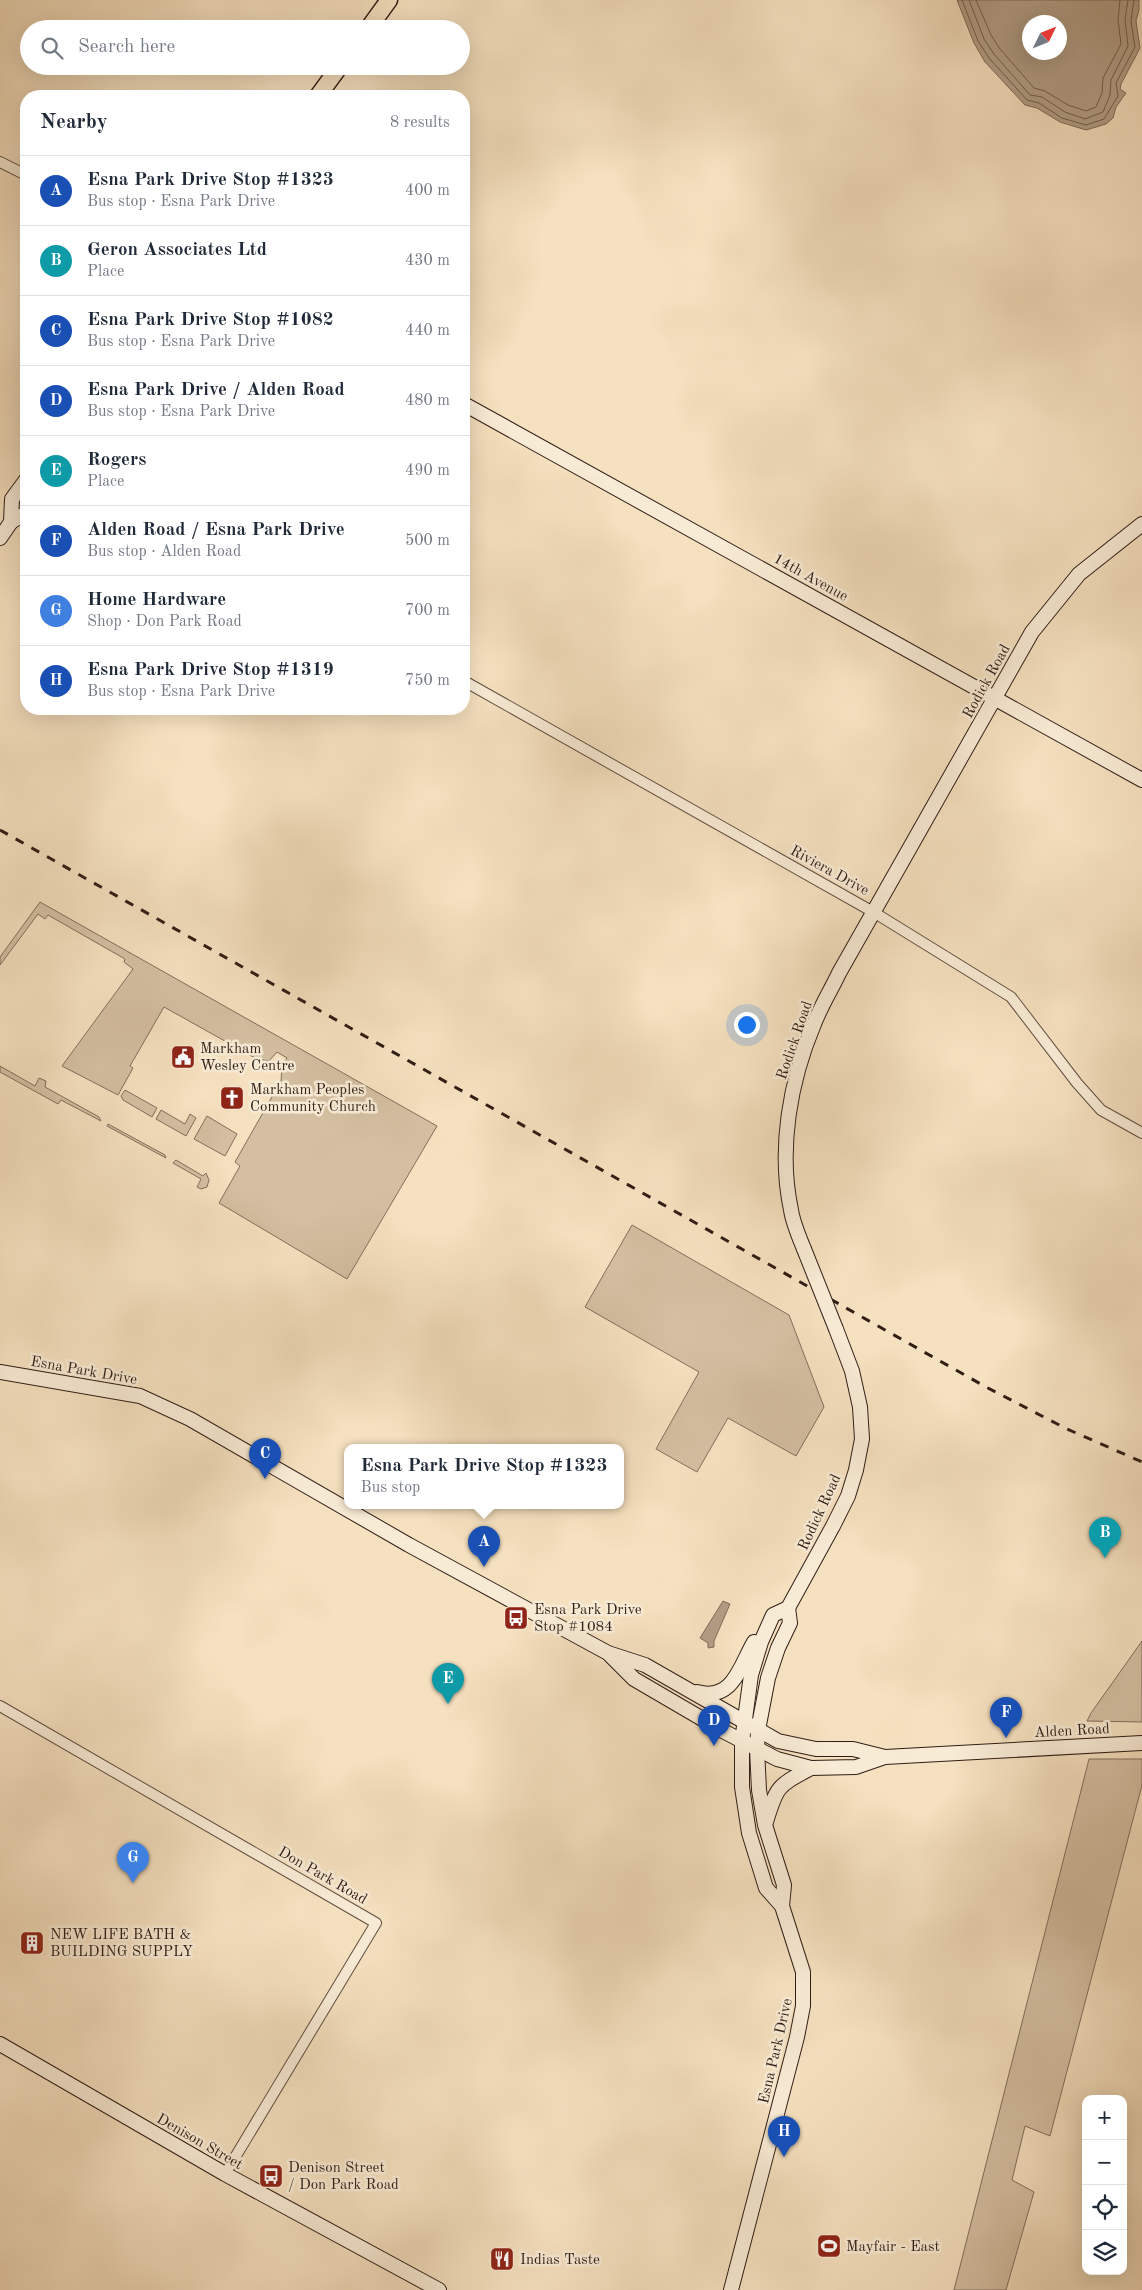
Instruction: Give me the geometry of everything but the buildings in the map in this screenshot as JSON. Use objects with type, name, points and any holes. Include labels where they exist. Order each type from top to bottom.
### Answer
[{"type":"main road","points":[[375,20],[389,0]]},
{"type":"main road","points":[[322,90],[333,75]]},
{"type":"street","points":[[0,162],[20,172]]},
{"type":"street","name":"14th Avenue","points":[[470,407],[1142,780]]},
{"type":"street","points":[[11,522],[12,500],[20,489]]},
{"type":"street","points":[[0,538],[11,522],[20,517]]},
{"type":"street","name":"Rodick Road","points":[[758,1730],[768,1678],[778,1648],[790,1622],[788,1608],[848,1496],[856,1470],[862,1439],[857,1386],[804,1250],[791,1212],[786,1184],[786,1136],[793,1095],[814,1024],[839,973],[1032,632],[1079,574],[1142,524]]},
{"type":"street","name":"Riviera Drive","points":[[470,684],[875,912],[1011,997],[1077,1083],[1102,1110],[1142,1133]]},
{"type":"street","name":"Esna Park Drive","points":[[0,1372],[140,1396],[190,1419],[344,1507]]},
{"type":"street","name":"Esna Park Drive","points":[[347,1509],[608,1653],[645,1664],[758,1730],[759,1790],[765,1825],[784,1885],[782,1906],[803,1972],[803,2006],[797,2037],[731,2290]]},
{"type":"street","points":[[688,1690],[709,1696],[724,1689],[737,1677],[753,1643],[773,1615],[788,1608]]},
{"type":"street","points":[[744,1722],[750,1675],[761,1642],[773,1615]]},
{"type":"street","name":"Esna Park Drive","points":[[608,1653],[634,1679],[742,1741]]},
{"type":"street","name":"Don Park Road","points":[[0,1706],[376,1923],[225,2174]]},
{"type":"street","name":"Esna Park Drive","points":[[744,1722],[742,1788],[749,1833],[766,1888],[782,1906]]},
{"type":"street","name":"Alden Road","points":[[758,1730],[778,1741],[816,1749],[853,1749],[885,1758]]},
{"type":"street","name":"Alden Road","points":[[742,1741],[777,1759],[811,1768],[856,1767],[885,1758],[1142,1743]]},
{"type":"street","points":[[765,1825],[774,1796],[782,1784],[811,1768]]},
{"type":"street","name":"Denison Street","points":[[0,2044],[225,2174],[439,2290]]},
{"type":"shaded area","points":[[40,902],[437,1126],[347,1279],[219,1203],[240,1166],[235,1162],[281,1081],[282,1067],[287,1058],[277,1052],[269,1061],[257,1059],[164,1007],[130,1066],[133,1068],[118,1095],[62,1066],[133,969],[124,962],[125,959],[48,915],[45,919],[38,914],[0,965],[0,957]]},
{"type":"shaded area","points":[[0,1066],[35,1086],[39,1078],[46,1081],[45,1087],[99,1117],[101,1121],[61,1100],[58,1104],[0,1072]]},
{"type":"shaded area","points":[[125,1090],[157,1108],[152,1117],[123,1100],[121,1096]]},
{"type":"shaded area","points":[[161,1110],[185,1124],[190,1114],[196,1118],[186,1136],[156,1119]]},
{"type":"shaded area","points":[[207,1116],[237,1134],[225,1156],[194,1139]]},
{"type":"shaded area","points":[[108,1124],[165,1155],[166,1158],[107,1126]]},
{"type":"shaded area","points":[[176,1160],[203,1176],[206,1173],[209,1180],[207,1187],[201,1189],[197,1187],[201,1179],[173,1163]]},
{"type":"shaded area","points":[[632,1225],[789,1315],[824,1407],[796,1456],[728,1418],[697,1472],[656,1449],[699,1372],[585,1307]]},
{"type":"shaded area","points":[[1142,1641],[1142,1722],[1087,1721],[1091,1713]]},
{"type":"shaded area","points":[[1089,1759],[1142,1759],[1142,1785],[1050,2136],[1025,2126],[1012,2180],[1034,2192],[1006,2290],[954,2290]]},
{"type":"water","points":[[957,0],[1139,0],[1136,21],[1140,48],[1121,84],[1120,89],[1126,93],[1116,107],[1113,118],[1106,124],[1086,130],[1060,122],[1037,108],[1025,105],[985,62],[974,43]]},
{"type":"water","points":[[723,1601],[730,1604],[714,1641],[714,1647],[708,1648],[708,1643],[700,1638]]},
{"type":"railway","points":[[0,830],[986,1387],[1067,1429],[1142,1462]]},
{"type":"place","name":"Markham Wesley Centre","points":[[183,1057]]},
{"type":"place","name":"Markham Peoples Community Church","points":[[232,1098]]},
{"type":"place","name":"Esna Park Drive Stop #1082","points":[[265,1479]]},
{"type":"place","name":"Geron Associates Ltd","points":[[1105,1558]]},
{"type":"place","name":"Esna Park Drive Stop #1323","points":[[484,1567]]},
{"type":"place","name":"Esna Park Drive Stop #1084","points":[[516,1618]]},
{"type":"place","name":"Rogers","points":[[448,1704]]},
{"type":"place","name":"Alden Road / Esna Park Drive","points":[[1006,1738]]},
{"type":"place","name":"Esna Park Drive / Alden Road","points":[[714,1746]]},
{"type":"place","name":"Home Hardware","points":[[133,1883]]},
{"type":"place","name":"NEW LIFE BATH & BUILDING SUPPLY","points":[[32,1943]]},
{"type":"place","name":"Esna Park Drive Stop #1319","points":[[784,2157]]},
{"type":"place","name":"Denison Street / Don Park Road","points":[[271,2176]]},
{"type":"place","name":"Mayfair - East","points":[[829,2246]]},
{"type":"place","name":"Indias Taste","points":[[502,2259]]}]
